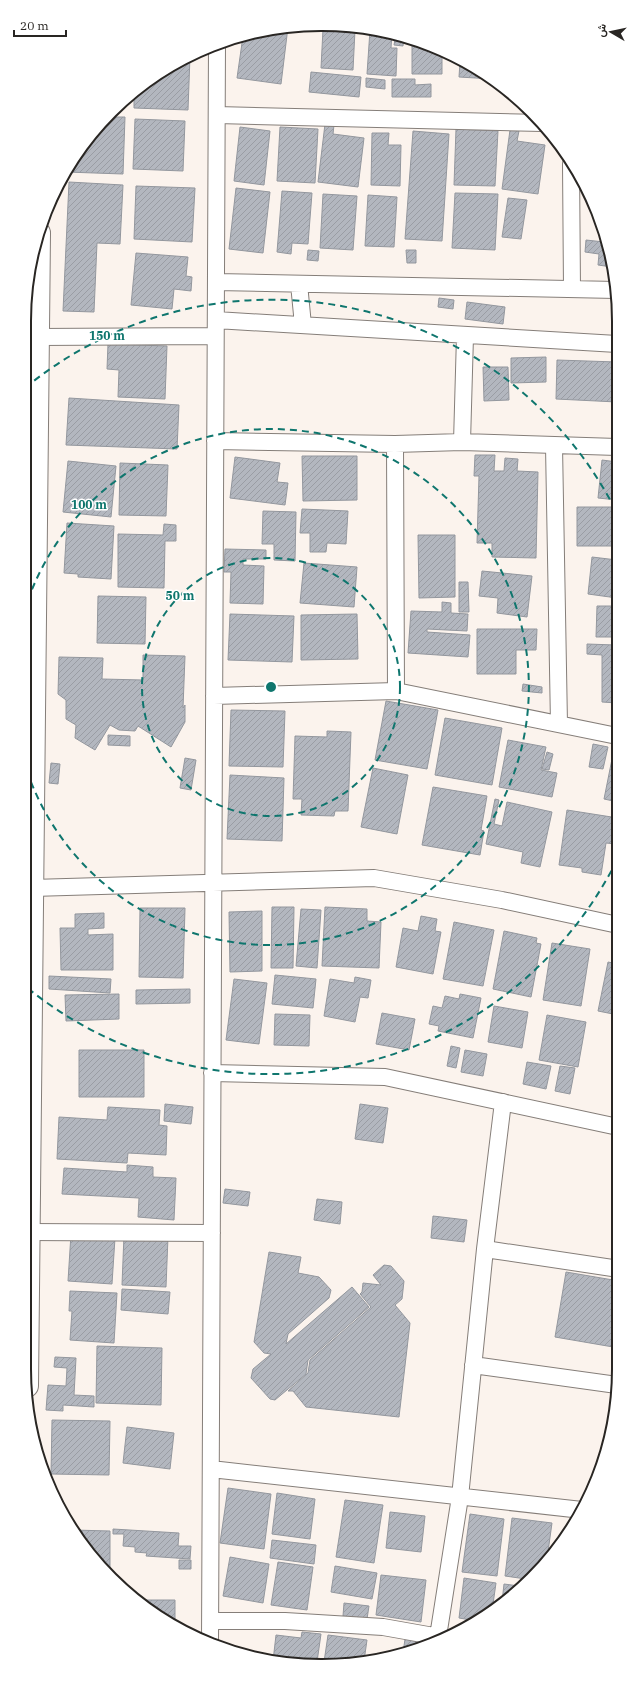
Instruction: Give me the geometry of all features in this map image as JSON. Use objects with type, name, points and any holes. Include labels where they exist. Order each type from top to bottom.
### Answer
[{"type":"main road","points":[[31,974],[38,260]]},
{"type":"street","points":[[210,1637],[217,50]]},
{"type":"street","points":[[217,115],[533,123]]},
{"type":"street","points":[[571,173],[572,289]]},
{"type":"street","points":[[216,282],[610,290]]},
{"type":"street","points":[[299,284],[303,325]]},
{"type":"street","points":[[38,337],[303,325],[612,344]]},
{"type":"street","points":[[462,442],[465,336]]},
{"type":"street","points":[[215,441],[395,444],[462,442],[612,448]]},
{"type":"street","points":[[395,444],[396,691]]},
{"type":"street","points":[[554,446],[559,724]]},
{"type":"street","points":[[214,696],[396,691],[612,735]]},
{"type":"street","points":[[32,888],[374,878],[502,900],[612,923]]},
{"type":"street","points":[[212,1074],[385,1077],[612,1126]]},
{"type":"street","points":[[440,1634],[460,1497],[485,1249],[503,1102]]},
{"type":"street","points":[[31,1232],[212,1233]]},
{"type":"street","points":[[485,1249],[612,1268]]},
{"type":"street","points":[[474,1365],[611,1384]]},
{"type":"street","points":[[211,1469],[575,1509]]},
{"type":"street","points":[[211,1621],[285,1621],[383,1627],[432,1637]]},
{"type":"building","points":[[323,31],[355,33],[353,70],[321,68]]},
{"type":"building","points":[[287,33],[281,84],[237,78],[242,42]]},
{"type":"building","points":[[370,35],[392,40],[391,48],[397,48],[396,76],[367,74]]},
{"type":"building","points":[[395,41],[403,43],[403,46],[394,45]]},
{"type":"building","points":[[412,45],[442,57],[442,74],[412,74]]},
{"type":"building","points":[[190,63],[188,110],[134,108],[134,100],[160,80]]},
{"type":"building","points":[[460,66],[480,78],[459,77]]},
{"type":"building","points":[[311,72],[361,77],[359,97],[309,92]]},
{"type":"building","points":[[366,78],[385,80],[385,89],[366,87]]},
{"type":"building","points":[[392,79],[415,79],[415,85],[431,84],[431,97],[392,97]]},
{"type":"building","points":[[115,117],[125,117],[123,174],[72,172],[91,145]]},
{"type":"building","points":[[135,119],[185,121],[183,171],[133,169]]},
{"type":"building","points":[[325,124],[334,125],[333,134],[364,138],[358,187],[318,182]]},
{"type":"building","points":[[240,127],[270,131],[264,185],[234,181]]},
{"type":"building","points":[[280,127],[318,129],[315,183],[277,181]]},
{"type":"building","points":[[456,129],[498,131],[495,186],[454,185]]},
{"type":"building","points":[[510,130],[519,131],[517,141],[545,145],[538,194],[502,189]]},
{"type":"building","points":[[413,131],[449,134],[442,241],[405,239]]},
{"type":"building","points":[[372,133],[389,133],[388,145],[401,145],[400,186],[371,185]]},
{"type":"building","points":[[69,182],[123,185],[120,244],[97,243],[94,312],[63,311]]},
{"type":"building","points":[[136,186],[195,188],[192,242],[134,239]]},
{"type":"building","points":[[236,188],[270,192],[263,253],[229,249]]},
{"type":"building","points":[[282,191],[312,193],[308,244],[292,243],[291,254],[277,252]]},
{"type":"building","points":[[455,193],[498,194],[495,250],[452,248]]},
{"type":"building","points":[[323,194],[357,196],[353,250],[320,248]]},
{"type":"building","points":[[368,195],[397,197],[394,247],[365,246]]},
{"type":"building","points":[[508,198],[527,200],[521,239],[502,237]]},
{"type":"building","points":[[586,240],[601,242],[606,266],[598,265],[599,254],[585,252]]},
{"type":"building","points":[[308,250],[319,251],[318,261],[307,260]]},
{"type":"building","points":[[406,250],[416,250],[416,263],[407,263]]},
{"type":"building","points":[[136,253],[188,257],[186,276],[192,277],[191,291],[174,289],[172,309],[131,305]]},
{"type":"building","points":[[439,298],[454,300],[453,309],[438,307]]},
{"type":"building","points":[[467,302],[505,307],[503,324],[465,319]]},
{"type":"building","points":[[108,344],[167,346],[165,399],[118,397],[119,370],[107,369]]},
{"type":"building","points":[[546,357],[546,382],[511,383],[511,358]]},
{"type":"building","points":[[557,360],[612,362],[612,402],[556,399]]},
{"type":"building","points":[[483,367],[508,367],[509,400],[484,401]]},
{"type":"building","points":[[69,398],[179,405],[177,449],[66,445]]},
{"type":"building","points":[[475,455],[495,455],[494,471],[504,471],[505,458],[518,459],[517,471],[538,472],[536,558],[492,557],[492,543],[477,543],[479,476],[474,476]]},
{"type":"building","points":[[302,456],[357,456],[357,500],[303,501]]},
{"type":"building","points":[[235,457],[280,463],[277,482],[288,483],[285,505],[230,498]]},
{"type":"building","points":[[602,460],[612,461],[612,499],[598,498]]},
{"type":"building","points":[[68,461],[116,466],[111,517],[63,512]]},
{"type":"building","points":[[120,463],[168,465],[166,516],[119,515]]},
{"type":"building","points":[[577,507],[612,507],[612,546],[577,546]]},
{"type":"building","points":[[302,509],[348,511],[346,544],[327,543],[326,552],[310,552],[310,533],[300,533]]},
{"type":"building","points":[[263,511],[296,512],[295,561],[274,560],[274,544],[262,544]]},
{"type":"building","points":[[67,523],[114,526],[111,579],[78,577],[78,574],[64,573]]},
{"type":"building","points":[[164,524],[176,525],[176,541],[165,541],[164,588],[118,587],[118,534],[163,535]]},
{"type":"building","points":[[418,535],[455,535],[455,597],[419,598]]},
{"type":"building","points":[[225,549],[266,550],[266,559],[243,559],[243,565],[264,566],[263,604],[230,603],[231,572],[224,572]]},
{"type":"building","points":[[592,557],[612,559],[612,597],[588,594]]},
{"type":"building","points":[[304,563],[357,567],[354,607],[300,603]]},
{"type":"building","points":[[482,571],[532,576],[527,617],[497,613],[498,598],[479,596]]},
{"type":"building","points":[[459,582],[468,582],[469,612],[459,612]]},
{"type":"building","points":[[98,596],[146,597],[145,644],[97,643]]},
{"type":"building","points":[[442,602],[451,603],[451,613],[468,614],[467,631],[427,629],[427,632],[470,635],[468,657],[408,653],[411,611],[442,612]]},
{"type":"building","points":[[597,606],[612,606],[612,637],[596,637]]},
{"type":"building","points":[[230,614],[294,616],[292,662],[228,660]]},
{"type":"building","points":[[357,614],[358,659],[301,660],[301,615]]},
{"type":"building","points":[[477,629],[537,629],[536,650],[516,650],[516,674],[477,674]]},
{"type":"building","points":[[587,644],[612,645],[612,703],[602,702],[602,655],[587,654]]},
{"type":"building","points":[[143,655],[185,656],[183,708],[185,705],[185,722],[171,747],[138,726],[135,731],[119,730],[110,725],[95,750],[75,738],[76,725],[66,719],[66,700],[58,694],[59,657],[103,658],[102,679],[143,680]]},
{"type":"building","points":[[523,684],[542,687],[542,693],[522,691]]},
{"type":"building","points":[[386,701],[438,710],[427,769],[375,760]]},
{"type":"building","points":[[231,710],[285,711],[283,767],[229,766]]},
{"type":"building","points":[[445,718],[502,728],[492,785],[435,775]]},
{"type":"building","points":[[327,731],[351,732],[348,811],[335,811],[334,816],[301,815],[302,799],[293,799],[295,736],[327,737]]},
{"type":"building","points":[[108,735],[130,736],[130,746],[108,745]]},
{"type":"building","points":[[508,740],[546,747],[541,770],[557,773],[552,797],[499,787]]},
{"type":"building","points":[[593,744],[608,747],[603,769],[589,767]]},
{"type":"building","points":[[547,752],[553,754],[549,770],[542,769]]},
{"type":"building","points":[[185,758],[196,760],[191,790],[180,788]]},
{"type":"building","points":[[612,759],[612,801],[604,799]]},
{"type":"building","points":[[51,763],[60,764],[58,784],[49,783]]},
{"type":"building","points":[[373,768],[408,775],[397,834],[361,827]]},
{"type":"building","points":[[230,775],[284,778],[282,841],[227,839]]},
{"type":"building","points":[[433,787],[487,796],[481,830],[484,831],[480,855],[422,845]]},
{"type":"building","points":[[495,799],[499,800],[494,824],[502,826],[507,802],[552,812],[540,867],[521,863],[523,852],[486,844]]},
{"type":"building","points":[[567,810],[612,817],[612,844],[606,843],[601,875],[582,872],[582,868],[559,865]]},
{"type":"building","points":[[272,907],[294,907],[293,968],[271,968]]},
{"type":"building","points":[[325,907],[367,909],[367,921],[381,922],[379,968],[322,966]]},
{"type":"building","points":[[140,908],[185,908],[183,978],[139,977]]},
{"type":"building","points":[[301,909],[321,910],[317,968],[296,966]]},
{"type":"building","points":[[262,911],[262,971],[230,972],[229,912]]},
{"type":"building","points":[[104,913],[104,928],[88,929],[88,935],[113,934],[113,970],[61,970],[60,928],[75,928],[75,914]]},
{"type":"building","points":[[421,916],[437,919],[435,931],[441,932],[433,974],[396,967],[403,928],[418,931]]},
{"type":"building","points":[[454,922],[494,930],[483,986],[443,979]]},
{"type":"building","points":[[504,931],[537,938],[536,943],[541,944],[531,997],[493,989]]},
{"type":"building","points":[[552,943],[590,949],[581,1006],[543,1000]]},
{"type":"building","points":[[608,962],[612,963],[612,1014],[598,1011]]},
{"type":"building","points":[[275,975],[316,979],[313,1008],[272,1004]]},
{"type":"building","points":[[49,976],[111,979],[110,993],[49,989]]},
{"type":"building","points":[[355,977],[371,980],[368,998],[360,997],[355,1022],[324,1016],[330,979],[354,983]]},
{"type":"building","points":[[234,979],[267,983],[259,1044],[226,1040]]},
{"type":"building","points":[[190,989],[190,1003],[136,1004],[136,990]]},
{"type":"building","points":[[119,994],[119,1019],[66,1021],[65,995]]},
{"type":"building","points":[[460,994],[481,998],[473,1038],[438,1031],[439,1026],[429,1024],[433,1006],[442,1008],[445,996],[459,999]]},
{"type":"building","points":[[494,1006],[528,1012],[522,1048],[488,1042]]},
{"type":"building","points":[[382,1013],[415,1019],[409,1050],[376,1044]]},
{"type":"building","points":[[275,1014],[310,1015],[309,1046],[274,1045]]},
{"type":"building","points":[[547,1015],[586,1022],[578,1067],[539,1060]]},
{"type":"building","points":[[451,1046],[460,1048],[456,1068],[447,1066]]},
{"type":"building","points":[[79,1050],[144,1050],[144,1097],[79,1097]]},
{"type":"building","points":[[465,1050],[487,1054],[483,1076],[461,1072]]},
{"type":"building","points":[[527,1062],[551,1066],[546,1089],[523,1084]]},
{"type":"building","points":[[560,1066],[575,1068],[570,1094],[555,1091]]},
{"type":"building","points":[[165,1104],[193,1107],[191,1124],[164,1121]]},
{"type":"building","points":[[360,1104],[388,1108],[383,1143],[355,1139]]},
{"type":"building","points":[[108,1107],[160,1110],[159,1125],[167,1126],[166,1155],[128,1153],[127,1163],[57,1159],[59,1117],[107,1120]]},
{"type":"building","points":[[127,1165],[153,1167],[153,1177],[176,1178],[174,1220],[138,1217],[139,1198],[62,1194],[64,1168],[127,1172]]},
{"type":"building","points":[[225,1189],[250,1192],[248,1206],[223,1203]]},
{"type":"building","points":[[317,1199],[342,1202],[340,1224],[314,1220]]},
{"type":"building","points":[[433,1216],[467,1220],[464,1242],[431,1238]]},
{"type":"building","points":[[71,1234],[115,1238],[112,1284],[68,1281]]},
{"type":"building","points":[[124,1235],[168,1237],[166,1287],[122,1285]]},
{"type":"building","points":[[269,1252],[301,1257],[298,1273],[319,1277],[331,1290],[329,1298],[288,1334],[286,1344],[352,1287],[369,1307],[308,1360],[306,1374],[275,1400],[270,1399],[251,1378],[253,1369],[271,1354],[264,1353],[254,1342]]},
{"type":"building","points":[[384,1265],[391,1266],[404,1281],[402,1299],[395,1305],[410,1323],[399,1417],[306,1407],[293,1391],[288,1391],[308,1373],[310,1360],[371,1307],[360,1294],[362,1292],[363,1283],[381,1285],[373,1275]]},
{"type":"building","points":[[566,1272],[612,1280],[612,1347],[555,1337]]},
{"type":"building","points":[[122,1289],[170,1292],[168,1314],[121,1310]]},
{"type":"building","points":[[70,1291],[117,1293],[114,1343],[70,1340],[72,1311],[69,1311]]},
{"type":"building","points":[[97,1346],[162,1348],[161,1405],[96,1403]]},
{"type":"building","points":[[55,1357],[76,1358],[74,1395],[94,1396],[94,1407],[63,1405],[63,1411],[46,1410],[48,1385],[66,1386],[67,1368],[54,1367]]},
{"type":"building","points":[[52,1420],[110,1421],[109,1475],[51,1474]]},
{"type":"building","points":[[127,1427],[174,1433],[170,1469],[123,1463]]},
{"type":"building","points":[[228,1488],[271,1494],[264,1549],[220,1543]]},
{"type":"building","points":[[277,1493],[315,1499],[310,1539],[272,1534]]},
{"type":"building","points":[[345,1500],[383,1505],[374,1563],[336,1557]]},
{"type":"building","points":[[390,1512],[425,1516],[421,1552],[386,1548]]},
{"type":"building","points":[[470,1514],[504,1519],[497,1576],[462,1572]]},
{"type":"building","points":[[512,1518],[552,1523],[548,1550],[540,1560],[522,1578],[505,1576]]},
{"type":"building","points":[[113,1529],[179,1533],[178,1546],[191,1546],[190,1559],[146,1556],[147,1553],[135,1552],[135,1547],[123,1546],[124,1534],[113,1534]]},
{"type":"building","points":[[80,1530],[110,1531],[110,1568]]},
{"type":"building","points":[[272,1540],[316,1545],[314,1564],[270,1558]]},
{"type":"building","points":[[230,1557],[269,1564],[263,1603],[223,1596]]},
{"type":"building","points":[[179,1560],[191,1560],[191,1569],[179,1569]]},
{"type":"building","points":[[278,1562],[313,1567],[307,1610],[271,1605]]},
{"type":"building","points":[[335,1566],[377,1573],[372,1599],[331,1592]]},
{"type":"building","points":[[381,1575],[426,1580],[421,1622],[376,1615]]},
{"type":"building","points":[[464,1578],[496,1583],[493,1603],[468,1619],[459,1618]]},
{"type":"building","points":[[504,1584],[515,1585],[513,1587],[503,1595]]},
{"type":"building","points":[[146,1600],[175,1600],[175,1619]]},
{"type":"building","points":[[344,1603],[369,1606],[367,1619],[343,1616]]},
{"type":"building","points":[[302,1632],[321,1634],[317,1659],[284,1657],[274,1655],[276,1635],[301,1638]]},
{"type":"building","points":[[328,1635],[367,1640],[365,1656],[324,1659]]},
{"type":"building","points":[[405,1639],[420,1642],[415,1644],[404,1647]]}]
